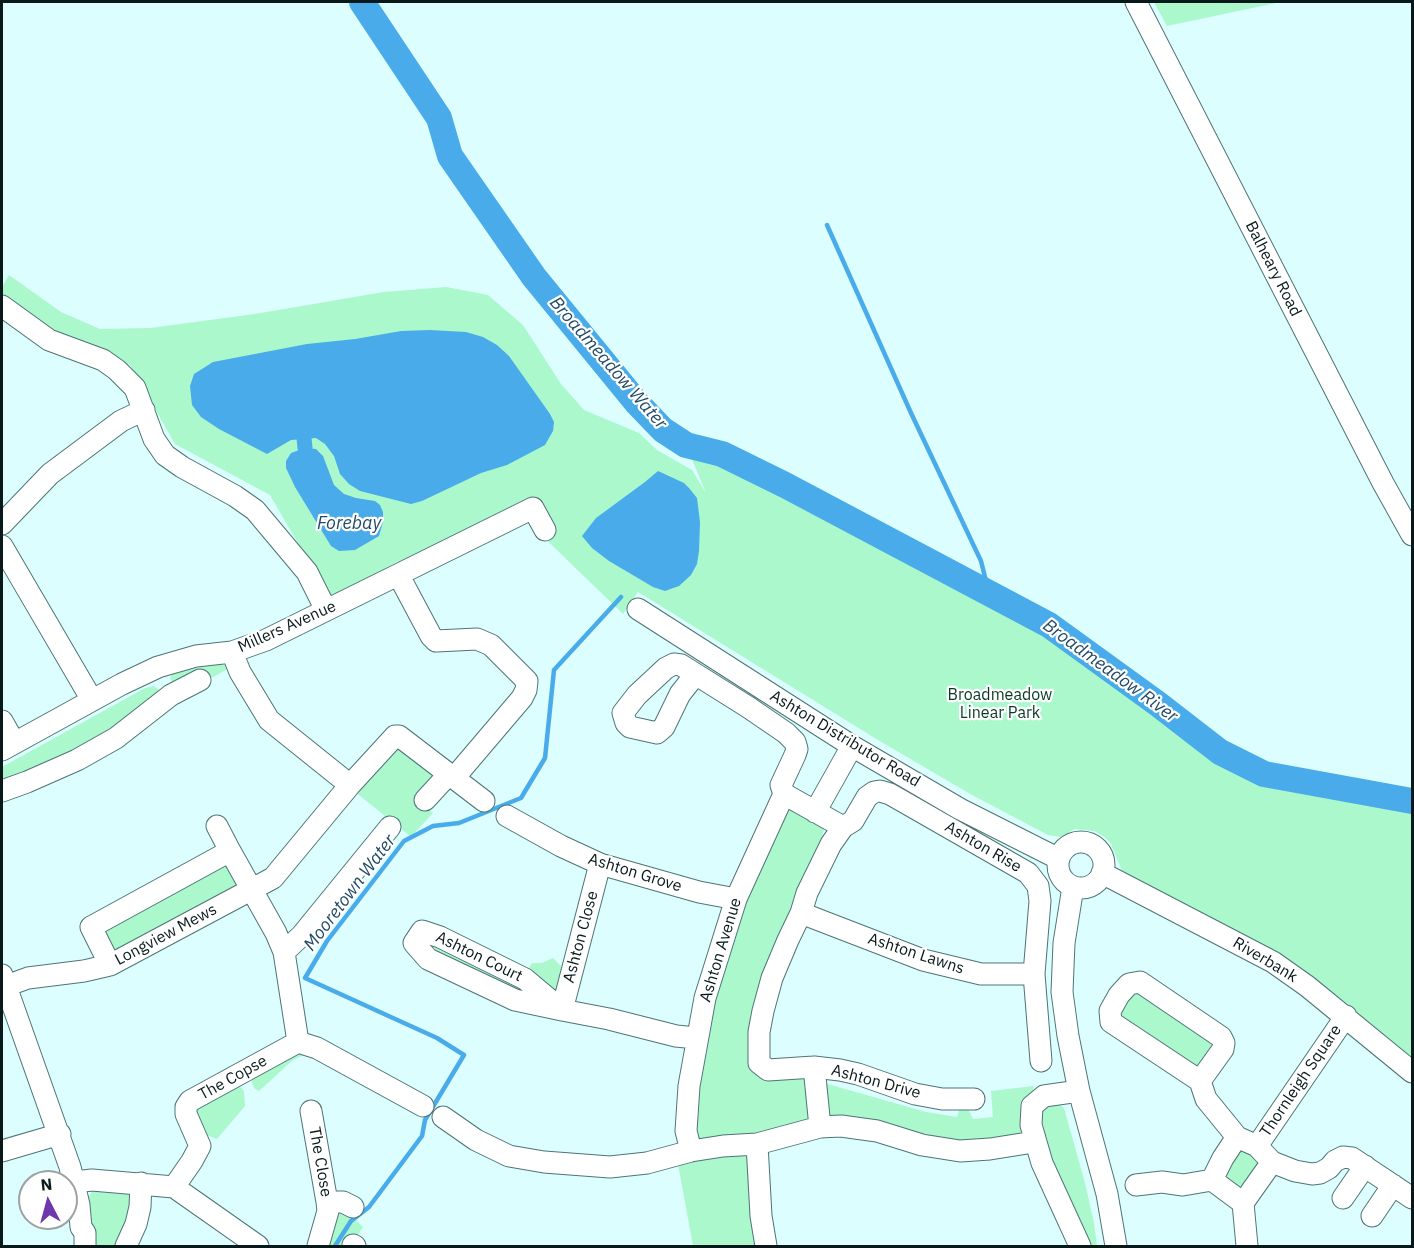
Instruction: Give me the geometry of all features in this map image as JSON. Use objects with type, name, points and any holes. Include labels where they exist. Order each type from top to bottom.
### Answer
[{"type":"street","name":"Balheary Road","points":[[1136,2],[1383,483],[1413,535]]},
{"type":"street","points":[[2,306],[49,340],[103,360],[117,370],[135,388],[154,439],[165,455],[255,510],[307,572],[326,610]]},
{"type":"street","points":[[2,524],[50,474],[121,421],[144,410]]},
{"type":"street","name":"Millers Avenue","points":[[2,721],[8,746],[92,699],[158,667],[196,656],[232,652],[266,640],[533,508],[545,530]]},
{"type":"street","points":[[2,546],[92,699]]},
{"type":"street","points":[[399,576],[431,636],[436,641],[477,639],[491,645],[527,681],[522,698],[452,776],[425,800]]},
{"type":"street","name":"Ashton Distributor Road","points":[[638,609],[852,746],[960,809],[1059,859]]},
{"type":"street","points":[[232,652],[240,672],[270,720],[350,785]]},
{"type":"street","points":[[158,667],[171,695]]},
{"type":"street","name":"Ashton Avenue","points":[[691,1151],[686,1131],[689,1086],[707,988],[736,899],[784,794],[781,785],[796,748],[795,742],[786,733],[695,675]]},
{"type":"street","points":[[2,791],[77,760],[116,738],[171,695],[200,680]]},
{"type":"street","name":"Longview Mews","points":[[4,981],[84,971],[110,965],[273,878],[350,785],[395,736],[399,736],[452,776]]},
{"type":"street","points":[[815,812],[852,746]]},
{"type":"street","points":[[452,776],[484,801]]},
{"type":"street","name":"Ashton Rise","points":[[843,827],[853,821],[867,797],[880,791],[890,794],[1028,873],[1038,886],[1040,901],[1034,974],[1041,1061]]},
{"type":"street","points":[[784,794],[843,827],[820,865],[772,978],[759,1032],[759,1063],[768,1070],[814,1067],[820,1127]]},
{"type":"street","name":"Ashton Grove","points":[[507,816],[561,846],[600,864],[699,892],[736,899]]},
{"type":"street","points":[[217,826],[284,952],[298,1042],[317,1048],[423,1106]]},
{"type":"street","points":[[284,952],[303,935],[390,827]]},
{"type":"street","points":[[1074,843],[1089,844],[1100,852],[1103,859],[1102,873],[1099,880],[1087,887],[1073,887],[1062,879],[1058,865],[1059,859],[1074,843]]},
{"type":"street","points":[[110,965],[91,927],[230,851]]},
{"type":"street","name":"Ashton Close","points":[[562,1010],[600,864]]},
{"type":"street","name":"Riverbank","points":[[1102,873],[1273,962],[1346,1016],[1413,1072]]},
{"type":"street","points":[[1073,887],[1064,943],[1062,992],[1079,1091],[1107,1194],[1116,1246]]},
{"type":"street","name":"Ashton Lawns","points":[[801,913],[923,960],[981,974],[1034,974]]},
{"type":"street","name":"Ashton Court","points":[[562,1010],[525,979],[440,937],[422,931],[414,943],[428,959],[515,1000],[562,1010],[609,1019],[676,1036],[696,1038]]},
{"type":"street","points":[[4,981],[60,1134],[70,1170]]},
{"type":"street","points":[[1200,1081],[1223,1048],[1224,1043],[1221,1037],[1140,982],[1130,984],[1119,995],[1110,1011],[1111,1022],[1200,1081],[1206,1099],[1237,1137]]},
{"type":"street","name":"Thornleigh Square","points":[[1257,1146],[1346,1016]]},
{"type":"street","name":"The Copse","points":[[174,1187],[200,1146],[186,1114],[186,1107],[190,1101],[298,1042]]},
{"type":"street","name":"Ashton Drive","points":[[814,1067],[858,1074],[915,1094],[942,1099],[974,1099]]},
{"type":"street","points":[[1079,1091],[1044,1096],[1032,1106],[1031,1125],[1034,1142],[1080,1246]]},
{"type":"street","name":"The Close","points":[[311,1111],[328,1211],[318,1246]]},
{"type":"street","points":[[443,1118],[492,1149],[509,1156],[544,1162],[610,1167],[647,1164],[691,1151],[757,1144],[820,1127],[841,1126],[878,1131],[922,1145],[960,1151],[1034,1142]]},
{"type":"street","points":[[2,1150],[60,1134]]},
{"type":"street","name":"Thornleigh Square","points":[[1212,1180],[1237,1137],[1257,1146],[1272,1162],[1243,1203]]},
{"type":"street","points":[[757,1144],[761,1216],[766,1246]]},
{"type":"street","points":[[1272,1162],[1295,1171],[1312,1174],[1320,1173],[1343,1157],[1352,1158],[1413,1198]]},
{"type":"street","points":[[1343,1198],[1365,1166]]},
{"type":"street","points":[[78,1182],[92,1180],[174,1187],[258,1246]]},
{"type":"street","points":[[1136,1185],[1162,1182],[1183,1185],[1212,1180],[1243,1203],[1247,1246]]},
{"type":"street","points":[[126,1246],[136,1224],[140,1207],[141,1183]]},
{"type":"street","points":[[1372,1216],[1393,1185]]},
{"type":"street","points":[[327,1202],[343,1202],[352,1207]]},
{"type":"street","points":[[78,1208],[81,1227],[85,1233],[85,1246]]},
{"type":"green space","points":[[1154,2],[1281,2],[1167,26]]},
{"type":"green space","name":"Broadmeadow Linear Park","points":[[9,275],[61,312],[100,329],[150,328],[255,314],[384,292],[446,287],[488,295],[523,325],[561,384],[584,410],[639,433],[657,450],[692,470],[706,493],[686,445],[722,454],[790,484],[1049,625],[1220,752],[1264,774],[1412,801],[1412,1064],[1353,1008],[1291,962],[1196,909],[1123,873],[1110,842],[1103,836],[1094,831],[1075,829],[1060,837],[1048,835],[972,795],[878,740],[638,592],[623,614],[527,521],[408,578],[398,561],[329,597],[270,495],[175,444],[130,365],[48,336],[2,298],[2,287]]},
{"type":"green space","points":[[218,664],[231,667],[206,681],[173,684],[170,678],[174,672]]},
{"type":"green space","points":[[154,686],[160,691],[112,734],[2,788],[2,767],[145,688]]},
{"type":"green space","points":[[394,745],[438,773],[417,799],[433,813],[411,837],[354,791]]},
{"type":"green space","points":[[785,806],[825,826],[754,1061],[805,1073],[810,1118],[780,1131],[697,1140],[692,1133],[700,1042],[721,960]]},
{"type":"green space","points":[[228,862],[237,883],[236,886],[116,950],[112,946],[109,948],[104,927]]},
{"type":"green space","points":[[438,942],[520,982],[531,997],[433,952]]},
{"type":"green space","points":[[553,958],[564,969],[560,989],[549,992],[527,972],[532,963],[542,963]]},
{"type":"green space","points":[[1131,988],[1216,1042],[1201,1070],[1120,1020],[1118,1009]]},
{"type":"green space","points":[[299,1050],[310,1052],[293,1060],[259,1091],[254,1088],[251,1079]]},
{"type":"green space","points":[[824,1083],[926,1112],[957,1117],[960,1107],[968,1109],[973,1119],[993,1117],[991,1091],[1033,1086],[1034,1093],[1022,1132],[1009,1138],[954,1142],[830,1118],[825,1112]]},
{"type":"green space","points":[[238,1084],[244,1091],[245,1106],[217,1139],[204,1134],[195,1112],[197,1104]]},
{"type":"green space","points":[[1059,1104],[1064,1108],[1085,1183],[1097,1246],[1089,1246],[1041,1135],[1039,1114],[1044,1106]]},
{"type":"green space","points":[[1240,1146],[1263,1159],[1242,1190],[1223,1179]]},
{"type":"green space","points":[[719,1154],[745,1155],[750,1162],[757,1246],[693,1246],[678,1164]]},
{"type":"green space","points":[[95,1187],[133,1193],[121,1246],[94,1246],[88,1198]]},
{"type":"green space","points":[[338,1210],[349,1213],[363,1227],[351,1246],[324,1246]]},
{"type":"water","points":[[401,331],[466,332],[483,337],[497,345],[509,356],[554,422],[553,431],[545,445],[507,465],[481,473],[411,504],[360,491],[349,484],[340,474],[334,456],[325,444],[316,438],[291,440],[267,454],[219,429],[201,417],[192,405],[190,386],[194,374],[213,362],[307,344]]},
{"type":"water","name":"Forebay","points":[[305,448],[316,449],[323,456],[334,485],[344,494],[375,501],[380,505],[383,522],[379,536],[355,550],[339,551],[331,546],[286,468],[286,461],[291,453]]},
{"type":"water","points":[[658,471],[684,483],[689,488],[697,498],[700,522],[697,564],[691,575],[679,586],[665,591],[653,587],[609,561],[592,548],[582,536],[596,518]]},
{"type":"waterway","name":"Broadmeadow River","points":[[362,2],[439,118],[450,156],[534,277],[637,403],[663,430],[686,445],[722,454],[785,485],[1049,625],[1220,752],[1264,774],[1412,801]]},
{"type":"waterway","points":[[827,225],[911,413],[981,561],[989,593]]},
{"type":"waterway","points":[[304,438],[305,448]]},
{"type":"waterway","name":"Mooretown Water","points":[[335,1246],[351,1221],[369,1207],[422,1136],[425,1120],[464,1055],[437,1038],[305,978],[327,941],[404,841],[433,826],[459,823],[521,798],[545,758],[554,670],[621,597]]},
{"type":"water label","name":"Broadmeadow Water","points":[[608,363]]}]
